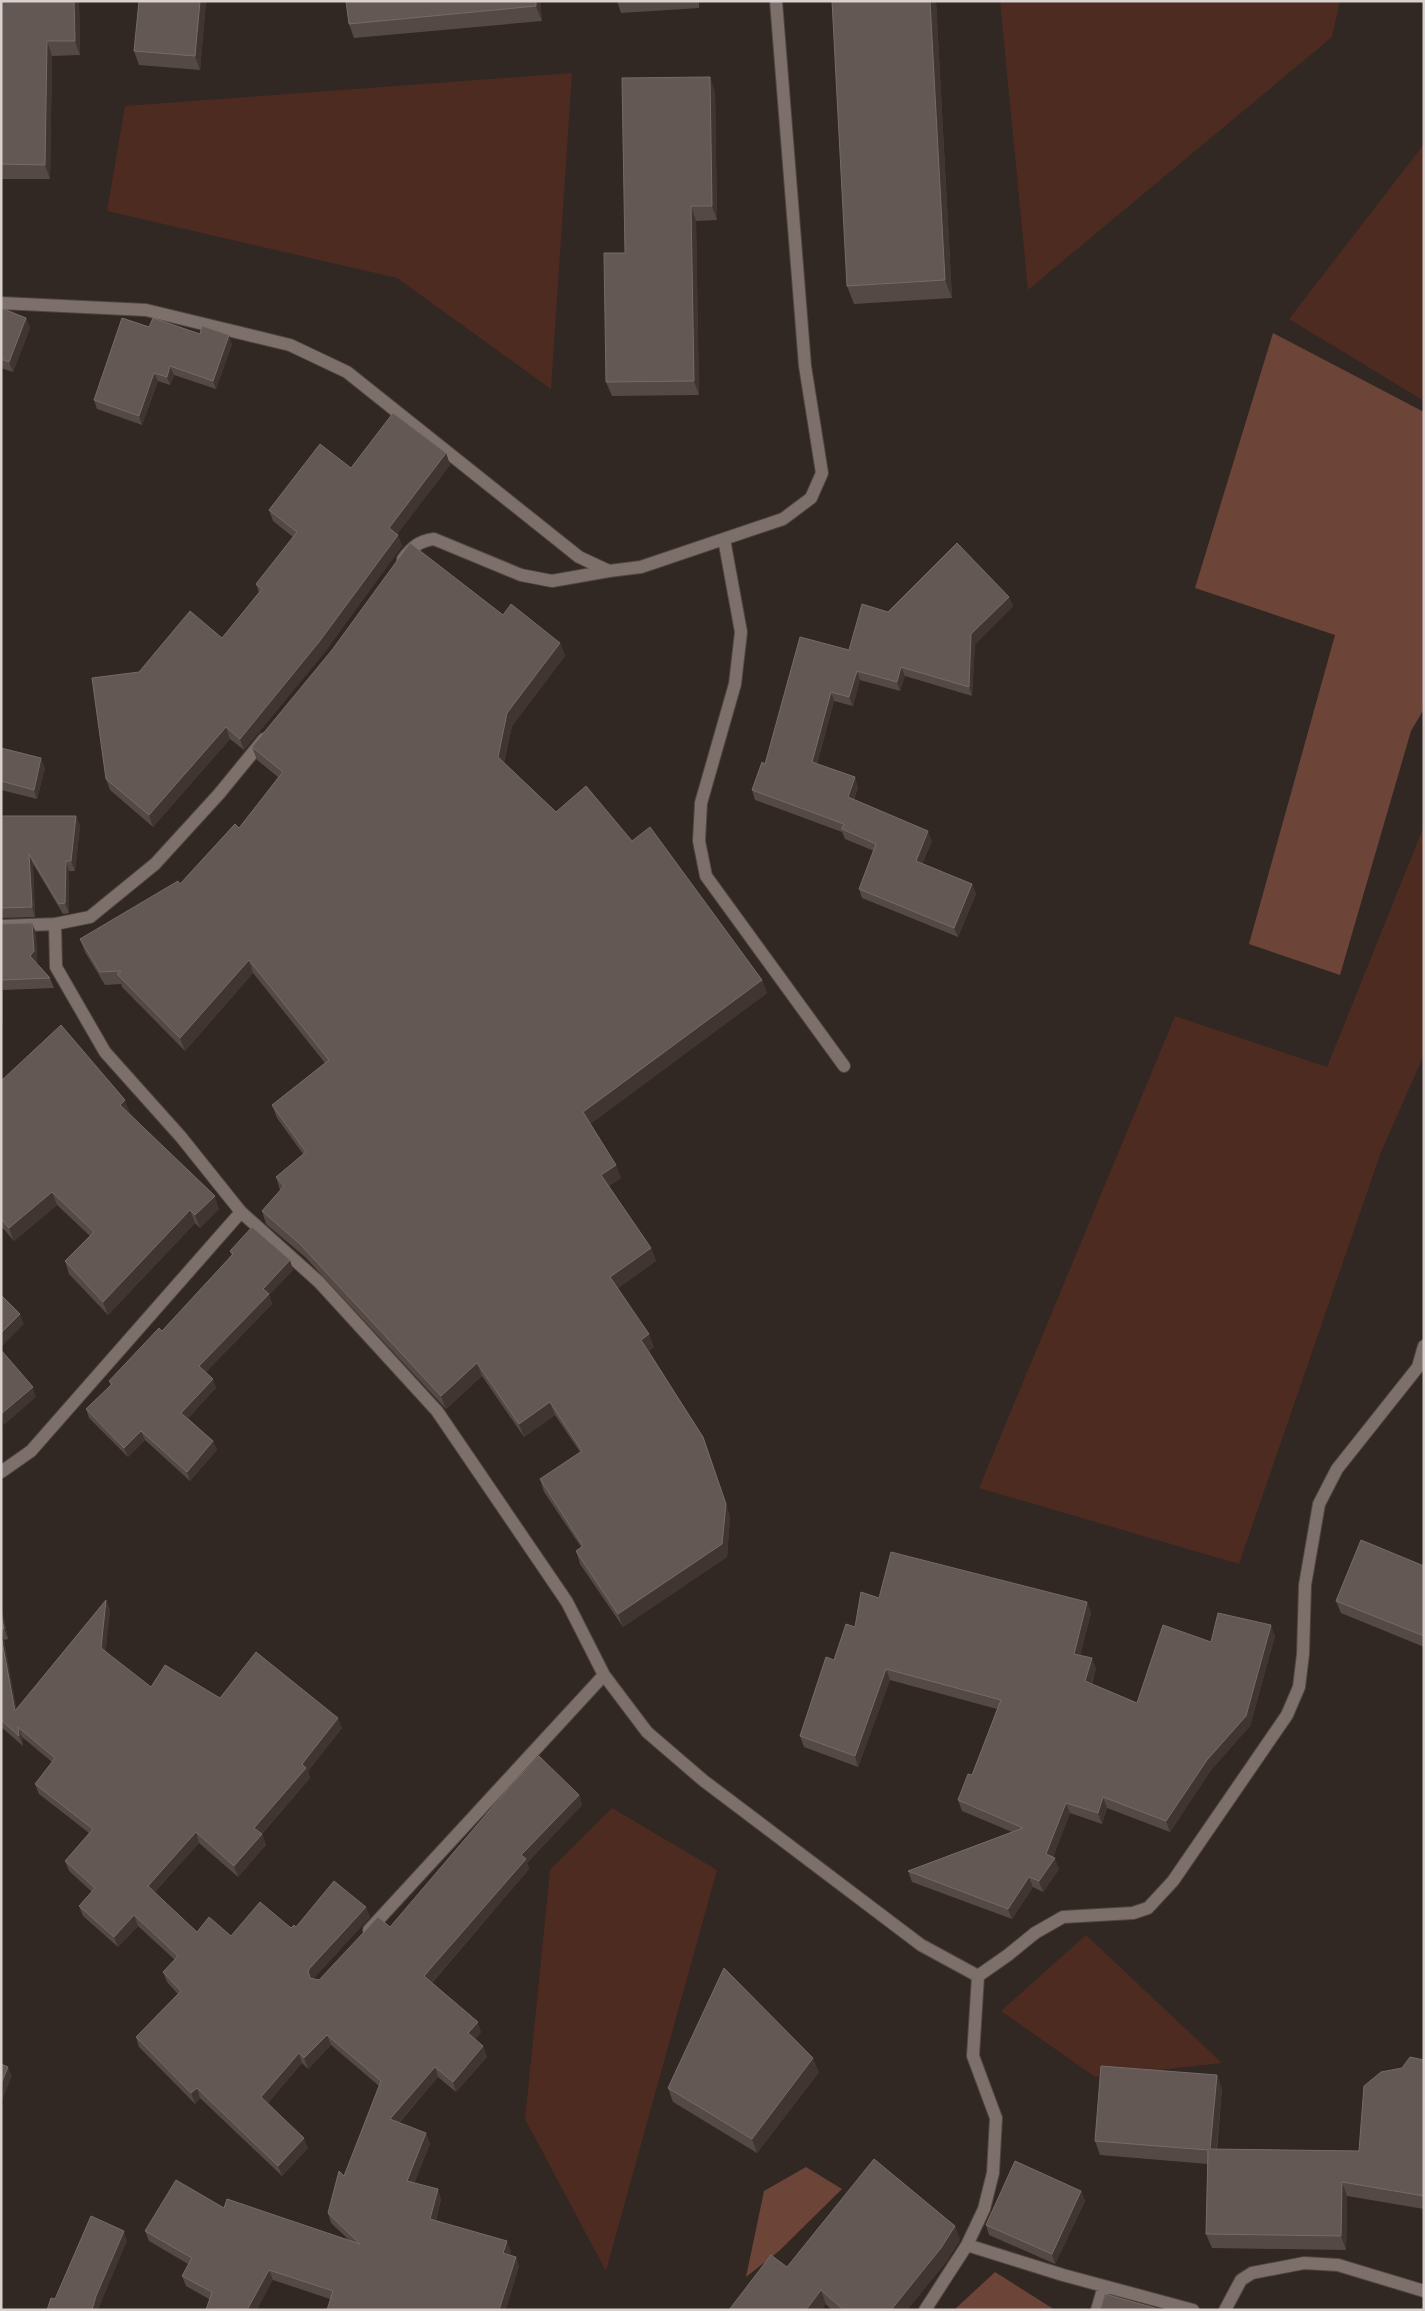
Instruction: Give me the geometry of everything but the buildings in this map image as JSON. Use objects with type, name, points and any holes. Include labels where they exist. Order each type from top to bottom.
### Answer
[{"type":"street","points":[[395,571],[412,548],[422,541],[434,539],[521,575],[544,580],[552,581],[641,567],[783,519],[811,498],[822,473],[805,366],[776,1]]},
{"type":"street","points":[[1,303],[146,310],[290,345],[346,372],[579,556],[609,572]]},
{"type":"street","points":[[724,538],[741,632],[735,684],[701,803],[699,840],[706,876],[844,1066]]},
{"type":"street","points":[[1,926],[56,924],[90,917],[155,864],[219,794],[274,726]]},
{"type":"street","points":[[56,924],[56,967],[105,1052],[181,1137],[242,1212],[319,1282],[437,1410],[568,1602],[604,1675],[647,1732],[704,1781],[921,1945],[978,1976]]},
{"type":"street","points":[[1,1472],[31,1451],[242,1212]]},
{"type":"street","points":[[978,1976],[1008,1956],[1035,1933],[1063,1917],[1133,1913],[1148,1908],[1173,1881],[1287,1715],[1299,1687],[1303,1654],[1305,1585],[1319,1504],[1337,1469],[1418,1367],[1424,1346]]},
{"type":"street","points":[[360,1939],[604,1675]]},
{"type":"street","points":[[925,2310],[968,2245],[984,2209],[992,2173],[996,2118],[973,2056],[978,1976]]},
{"type":"street","points":[[968,2245],[1104,2286],[1193,2310]]},
{"type":"street","points":[[1225,2310],[1241,2280],[1252,2273],[1304,2263],[1338,2265],[1424,2291]]},
{"type":"street","points":[[1097,2310],[1104,2286]]},
{"type":"shaded area","points":[[1000,1],[1340,1],[1332,37],[1028,290]]},
{"type":"shaded area","points":[[572,73],[551,389],[397,278],[107,211],[125,106]]},
{"type":"shaded area","points":[[1424,144],[1424,401],[1289,319]]},
{"type":"shaded area","points":[[1273,333],[1424,412],[1424,709],[1411,731],[1340,975],[1249,944],[1335,635],[1195,588]]},
{"type":"shaded area","points":[[1424,826],[1424,1055],[1381,1152],[1239,1564],[979,1488],[1175,1016],[1327,1067]]},
{"type":"shaded area","points":[[612,1808],[717,1870],[606,2271],[525,2119],[550,1870]]},
{"type":"shaded area","points":[[1086,1935],[1222,2063],[1095,2077],[1001,2011]]},
{"type":"shaded area","points":[[806,2167],[842,2189],[779,2251],[746,2277],[764,2191]]},
{"type":"shaded area","points":[[995,2272],[1055,2310],[954,2310]]}]
